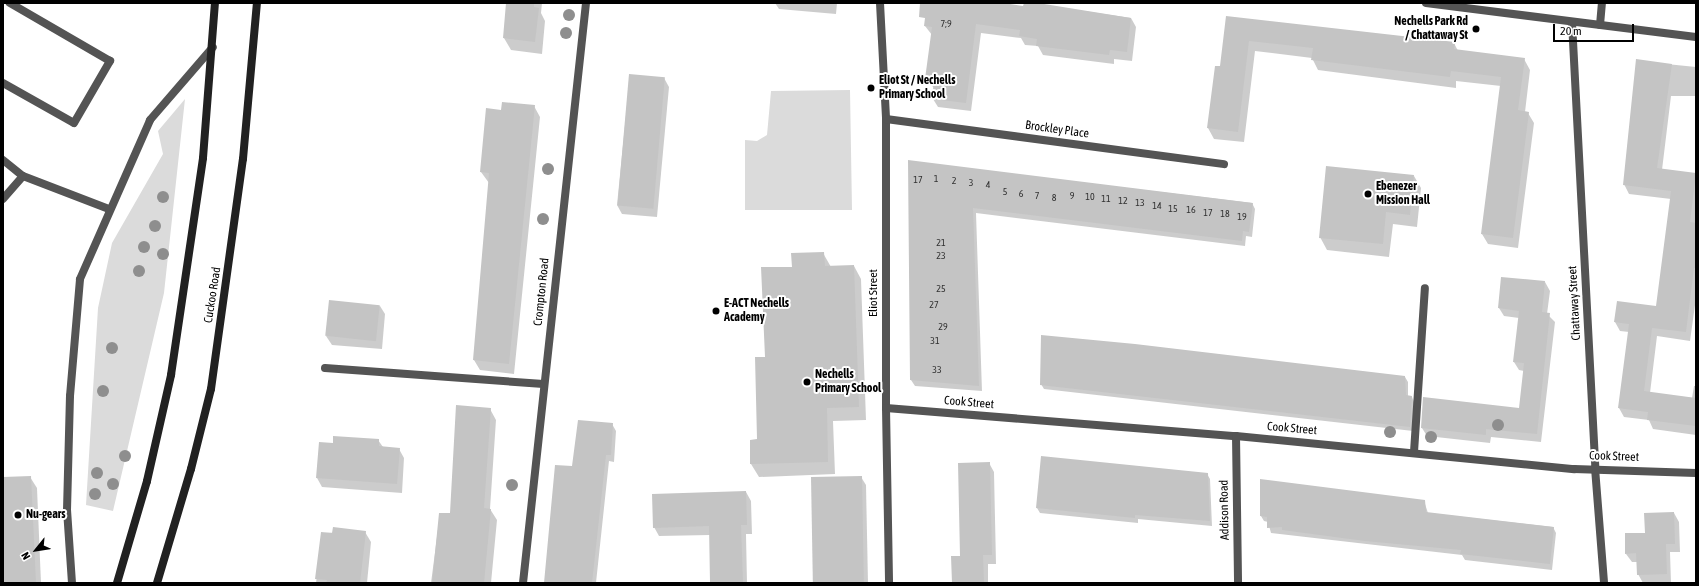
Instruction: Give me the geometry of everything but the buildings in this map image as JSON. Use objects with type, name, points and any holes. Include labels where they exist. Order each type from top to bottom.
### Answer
[{"type":"main road","points":[[117,583],[147,481],[170,375],[203,158],[213,47],[215,3]]},
{"type":"main road","name":"Cuckoo Road","points":[[157,583],[191,469],[211,389],[242,166],[257,3]]},
{"type":"street","points":[[3,83],[74,123],[110,62],[10,3]]},
{"type":"street","name":"Crompton Road","points":[[523,583],[543,384],[586,3]]},
{"type":"street","name":"Eliot Street","points":[[880,3],[886,119],[886,408],[889,583]]},
{"type":"street","points":[[1426,3],[1696,37]]},
{"type":"street","points":[[1600,25],[1602,3]]},
{"type":"street","name":"Chattaway Street","points":[[1572,22],[1595,468],[1604,583]]},
{"type":"street","points":[[72,583],[67,510],[70,396],[80,279],[109,209],[150,120],[213,47]]},
{"type":"street","name":"Brockley Place","points":[[886,119],[1224,164]]},
{"type":"street","points":[[3,160],[23,176],[109,209]]},
{"type":"street","points":[[3,198],[23,176]]},
{"type":"street","points":[[1414,452],[1425,288]]},
{"type":"street","points":[[325,368],[543,384]]},
{"type":"street","name":"Cook Street","points":[[886,408],[1236,436],[1414,452],[1574,469],[1595,468],[1696,472]]},
{"type":"street","name":"Addison Road","points":[[1236,436],[1238,583]]},
{"type":"shaded area","points":[[850,90],[852,210],[745,210],[745,140],[757,141],[767,135],[771,91]]},
{"type":"shaded area","points":[[185,99],[164,293],[113,511],[86,505],[98,308],[112,243],[163,154],[158,131]]},
{"type":"place","name":"Nechells Park Rd / Chattaway St","points":[[1476,29]]},
{"type":"place","name":"Eliot St / Nechells Primary School","points":[[871,88]]},
{"type":"place","name":"Ebenezer Mission Hall","points":[[1368,194]]},
{"type":"place","name":"E-ACT Nechells Academy","points":[[716,311]]},
{"type":"place","name":"Nechells Primary School","points":[[807,382]]},
{"type":"place","name":"Nu-gears","points":[[18,515]]}]
